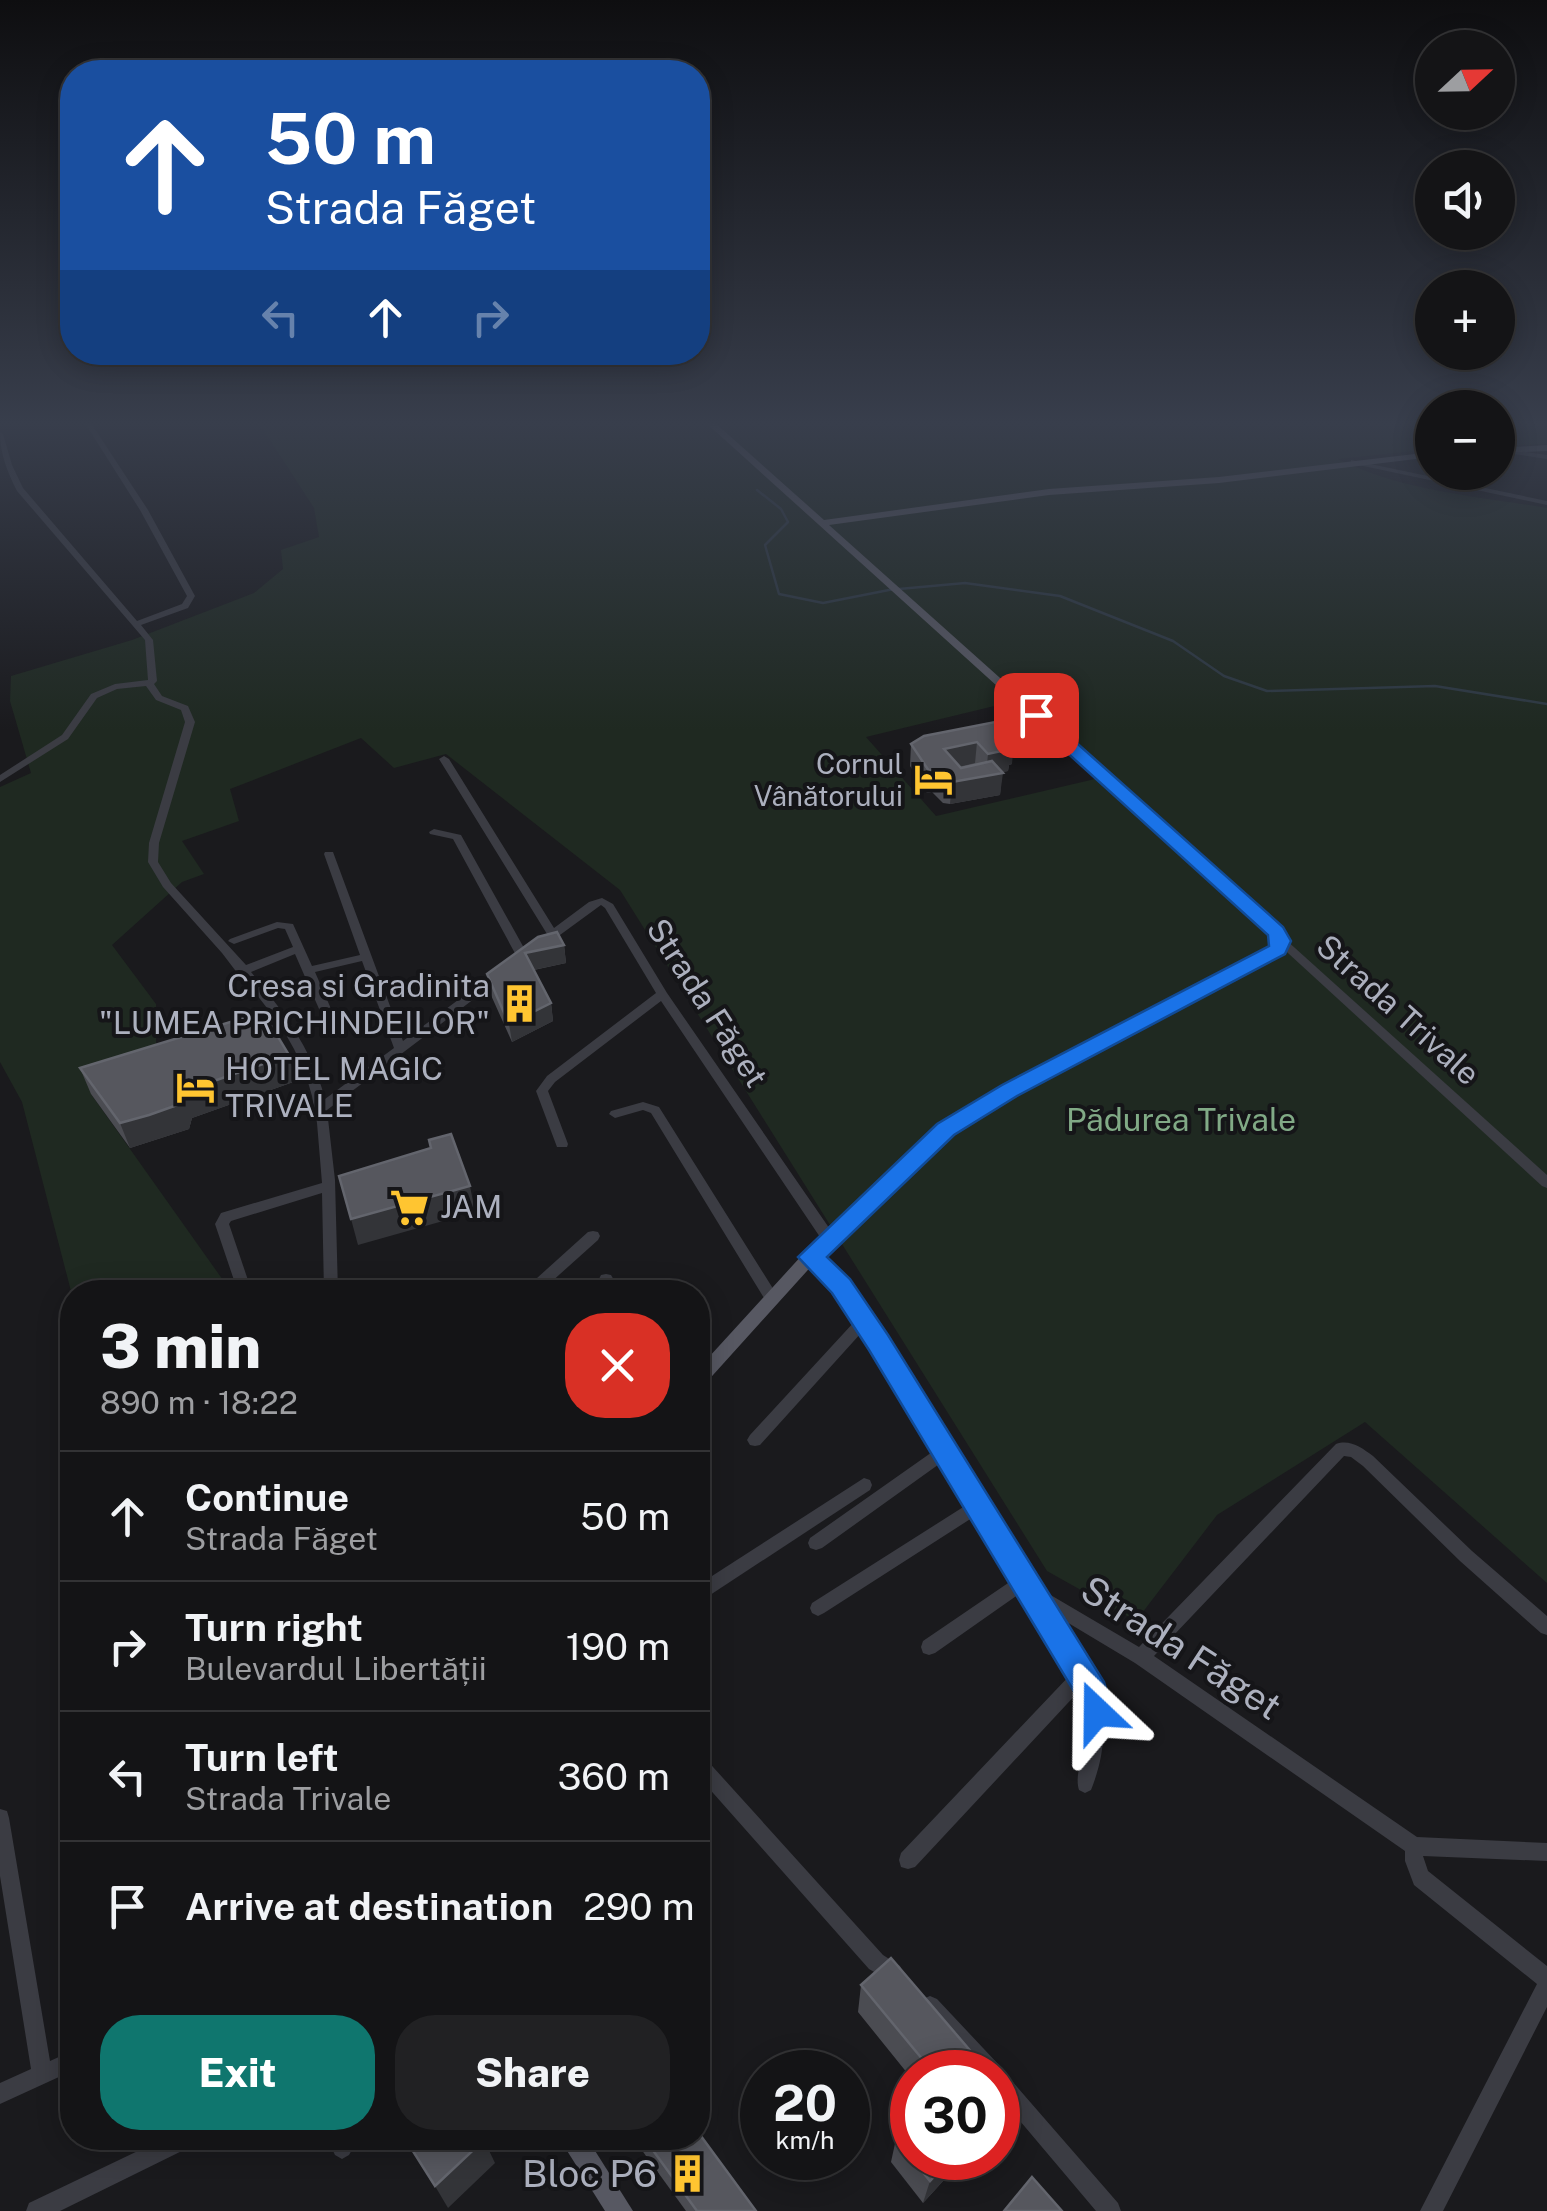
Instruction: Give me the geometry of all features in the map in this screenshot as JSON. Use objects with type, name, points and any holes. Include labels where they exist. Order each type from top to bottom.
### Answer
[{"type":"main road","name":"Strada Trivale","points":[[825,523],[1252,909],[1281,941]]},
{"type":"main road","points":[[710,1367],[810,1257],[946,1130],[1073,1056],[1271,956],[1281,941]]},
{"type":"main road","points":[[580,2150],[620,2211]]},
{"type":"street","points":[[0,779],[65,736],[94,696],[115,687],[153,681],[152,647],[49,523]]},
{"type":"street","points":[[136,624],[181,608],[190,596],[151,523]]},
{"type":"street","points":[[149,683],[159,698],[185,708],[190,722],[154,842],[154,862],[168,885],[294,1040],[312,1073],[321,1108],[330,1280]]},
{"type":"street","points":[[321,1108],[553,934],[444,758]]},
{"type":"street","points":[[434,832],[458,837],[523,957]]},
{"type":"street","points":[[329,854],[400,1049]]},
{"type":"street","name":"Strada Făget","points":[[553,934],[602,902],[609,906],[662,994],[828,1239]]},
{"type":"street","points":[[234,941],[284,924],[293,930],[329,1018]]},
{"type":"street","name":"Strada Trivale","points":[[1281,941],[1547,1183]]},
{"type":"street","points":[[242,972],[300,948]]},
{"type":"street","points":[[309,970],[365,957]]},
{"type":"street","points":[[562,1144],[542,1092],[551,1079],[662,994]]},
{"type":"street","points":[[615,1114],[643,1106],[655,1110],[772,1299]]},
{"type":"street","points":[[241,1280],[222,1224],[226,1217],[326,1187]]},
{"type":"street","points":[[544,1280],[593,1236]]},
{"type":"street","name":"Strada Făget","points":[[810,1257],[841,1286],[1027,1587],[1140,1658],[1414,1846]]},
{"type":"street","points":[[755,1440],[864,1321]]},
{"type":"street","points":[[1140,1658],[1341,1449],[1355,1451],[1368,1462],[1547,1627]]},
{"type":"street","points":[[816,1542],[945,1450]]},
{"type":"street","points":[[710,1586],[864,1485]]},
{"type":"street","points":[[818,1608],[978,1506]]},
{"type":"street","points":[[929,1647],[1027,1587],[1093,1693],[1097,1712],[1094,1752],[1085,1784]]},
{"type":"street","points":[[908,1860],[1082,1674]]},
{"type":"street","points":[[710,1776],[876,1962],[914,1990],[971,2050]]},
{"type":"street","points":[[0,1818],[42,2074]]},
{"type":"street","points":[[1547,1852],[1414,1846],[1414,1862],[1421,1878],[1547,1978]]},
{"type":"street","points":[[1431,2211],[1547,1986]]},
{"type":"street","points":[[0,2094],[60,2066]]},
{"type":"street","points":[[1020,2106],[1110,2211]]},
{"type":"street","points":[[36,2211],[74,2202],[166,2150]]},
{"type":"green space","name":"Pădurea Trivale","points":[[317,523],[1547,523],[1547,1583],[1365,1422],[1217,1515],[1136,1621],[1047,1571],[620,890],[446,754],[394,768],[361,738],[230,789],[239,821],[182,841],[204,874],[182,882],[112,945],[156,1004],[156,1058],[91,1094],[223,1280],[68,1280],[22,1102],[0,1062],[0,787],[31,773],[10,701],[11,676],[132,640],[254,593],[283,569],[281,550],[319,537]],"holes":[[[1011,702],[1095,779],[936,816],[866,737]]]},
{"type":"building","points":[[995,722],[1014,742],[1006,744],[1011,749],[988,754],[977,742],[944,749],[961,768],[992,761],[1003,773],[944,781],[934,770],[929,771],[911,744],[924,736]]},
{"type":"building","name":"Cresa si Gradinita \"LUMEA PRICHINDEILOR\"","points":[[557,932],[564,945],[525,953],[551,1003],[509,1024],[487,974],[538,937]]},
{"type":"building","points":[[263,1012],[289,1055],[182,1092],[180,1104],[149,1115],[120,1123],[80,1068]]},
{"type":"building","points":[[451,1134],[470,1186],[351,1219],[339,1176],[431,1148],[429,1140]]},
{"type":"building","points":[[891,1958],[970,2050],[915,2050],[861,1985]]},
{"type":"building","name":"Bloc P6","points":[[710,2148],[756,2211],[697,2211],[653,2150]]},
{"type":"building","points":[[412,2150],[473,2150],[435,2186]]},
{"type":"building","points":[[1032,2177],[1062,2211],[1004,2211]]},
{"type":"waterway","points":[[787,523],[765,545],[779,594],[823,603],[894,589]]},
{"type":"waterway","points":[[899,589],[965,583],[1060,596],[1173,641],[1224,676],[1267,691],[1435,686],[1547,704]]},
{"type":"place","name":"Cornul Vânătorului","points":[[933,780]]},
{"type":"place","name":"Cresa si Gradinita \"LUMEA PRICHINDEILOR\"","points":[[520,1004]]},
{"type":"place","name":"HOTEL MAGIC TRIVALE","points":[[195,1087]]},
{"type":"place","name":"JAM","points":[[410,1207]]},
{"type":"place","name":"Bloc P6","points":[[687,2174]]},
{"type":"route","points":[[1036,715],[1276,932],[1281,941],[1278,950],[1010,1090],[946,1130],[810,1257],[841,1286],[878,1343],[1093,1693],[1097,1712]]}]
